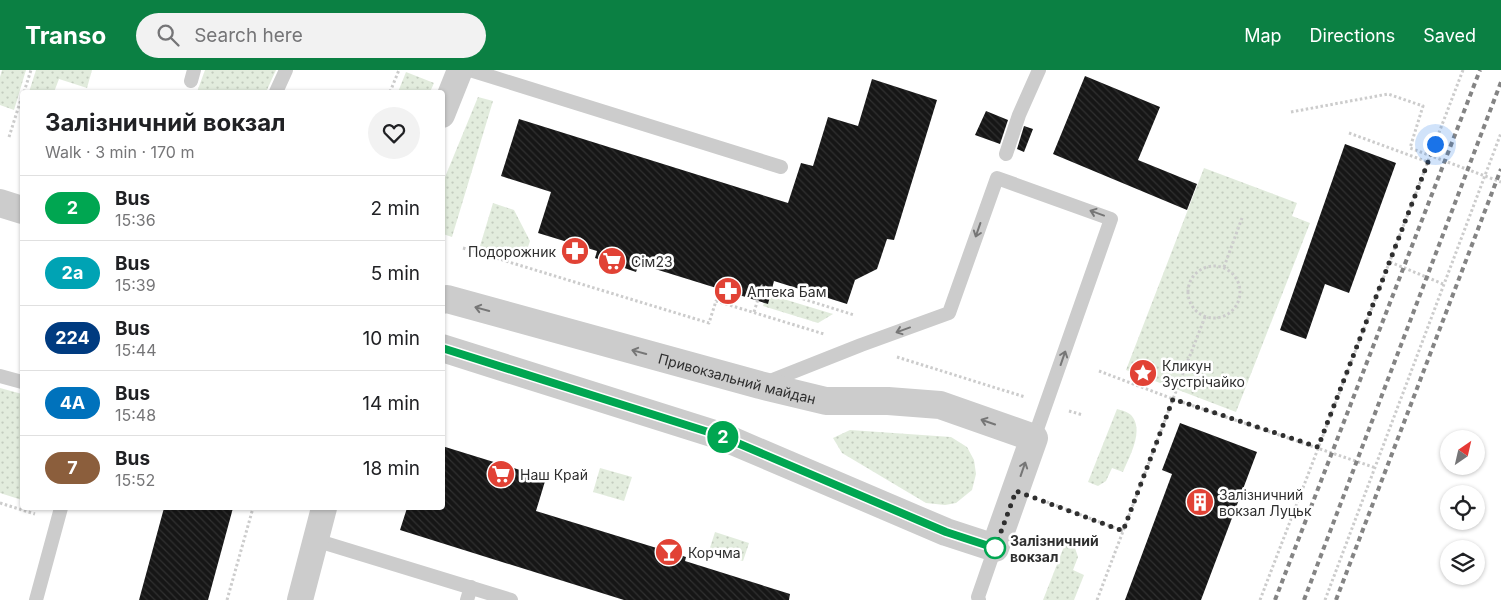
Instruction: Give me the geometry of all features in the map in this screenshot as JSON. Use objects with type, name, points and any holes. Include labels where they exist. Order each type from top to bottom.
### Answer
[{"type":"street","points":[[445,108],[460,70]]},
{"type":"street","points":[[0,203],[20,209]]},
{"type":"street","name":"Привокзальний майдан","points":[[445,299],[760,385],[826,400],[888,401],[940,405],[1034,438]]},
{"type":"street","points":[[445,349],[721,436],[946,532],[995,548],[1034,438]]},
{"type":"street","points":[[300,600],[323,510]]},
{"type":"lane","points":[[277,90],[286,70]]},
{"type":"lane","points":[[470,70],[781,167]]},
{"type":"lane","points":[[1006,154],[1039,70]]},
{"type":"lane","points":[[760,385],[949,313],[997,178],[1112,218],[1034,438]]},
{"type":"lane","points":[[0,376],[20,381]]},
{"type":"lane","points":[[36,600],[59,514]]},
{"type":"lane","points":[[315,540],[469,594],[511,600]]},
{"type":"lane","points":[[979,600],[978,597],[995,548]]},
{"type":"path","points":[[24,90],[31,70]]},
{"type":"path","points":[[391,90],[399,70]]},
{"type":"path","points":[[1260,600],[1464,70]]},
{"type":"path","points":[[1291,112],[1388,94],[1424,106],[1410,148],[1501,182]]},
{"type":"path","points":[[9,137],[20,103]]},
{"type":"path","points":[[1349,133],[1428,162]]},
{"type":"path","points":[[1325,600],[1501,133]]},
{"type":"path","points":[[1224,266],[1242,218]]},
{"type":"path","points":[[463,248],[709,323],[716,301],[1083,415]]},
{"type":"path","points":[[1390,262],[1443,284]]},
{"type":"path","points":[[1210,265],[1224,266],[1235,275],[1241,287],[1239,301],[1231,312],[1218,318],[1205,317],[1193,308],[1187,296],[1189,282],[1197,271],[1210,265]]},
{"type":"path","points":[[754,312],[762,286],[854,315]]},
{"type":"path","points":[[1097,600],[1205,317]]},
{"type":"path","points":[[1099,371],[1173,399],[1376,468]]},
{"type":"path","points":[[1016,491],[1123,531]]},
{"type":"path","points":[[0,503],[20,507]]},
{"type":"path","points":[[38,510],[59,514]]},
{"type":"path","points":[[227,600],[252,510]]},
{"type":"green space","points":[[2,70],[26,70],[14,110],[0,105],[0,77]]},
{"type":"green space","points":[[36,70],[92,70],[87,88],[59,79],[55,90],[30,90]]},
{"type":"green space","points":[[205,70],[276,70],[267,90],[198,90]]},
{"type":"green space","points":[[406,72],[434,83],[431,90],[399,90]]},
{"type":"green space","points":[[478,97],[493,101],[452,237],[445,235],[445,177]]},
{"type":"green space","points":[[1204,168],[1297,203],[1292,216],[1310,223],[1236,412],[1126,370]]},
{"type":"green space","points":[[493,203],[514,210],[530,241],[524,259],[480,246]]},
{"type":"green space","points":[[767,294],[833,314],[818,323],[763,306]]},
{"type":"green space","points":[[0,388],[20,393],[20,499],[0,493]]},
{"type":"green space","points":[[1117,409],[1131,415],[1135,421],[1136,436],[1123,472],[1112,468],[1106,481],[1098,486],[1088,482]]},
{"type":"green space","points":[[850,430],[951,437],[967,447],[974,460],[976,474],[972,490],[956,503],[945,505],[926,503],[842,453],[833,438]]},
{"type":"green space","points":[[600,468],[632,477],[624,501],[593,492]]},
{"type":"green space","points":[[715,532],[749,543],[743,561],[709,551]]},
{"type":"green space","points":[[1065,544],[1075,548],[1078,557],[1073,570],[1084,575],[1074,600],[1043,600]]},
{"type":"building","points":[[1085,76],[1160,107],[1138,160],[1197,184],[1187,210],[1053,154]]},
{"type":"building","points":[[872,79],[937,100],[894,240],[887,239],[877,269],[855,280],[847,304],[774,281],[768,304],[639,264],[636,272],[595,258],[597,251],[538,233],[551,192],[501,176],[519,119],[788,203],[801,163],[813,166],[828,117],[858,126]]},
{"type":"building","points":[[986,111],[1008,120],[1000,144],[975,135]]},
{"type":"building","points":[[1024,126],[1033,129],[1024,152],[1017,149]]},
{"type":"building","points":[[1345,144],[1396,163],[1349,293],[1325,284],[1306,339],[1280,330]]},
{"type":"building","name":"Залізничний вокзал Луцьк","points":[[1180,423],[1257,452],[1201,600],[1125,600],[1172,474],[1162,470]]},
{"type":"building","points":[[445,447],[546,478],[536,511],[686,557],[685,561],[790,594],[789,600],[624,600],[400,530],[406,510],[445,510]]},
{"type":"building","points":[[163,510],[232,510],[208,600],[139,600]]},
{"type":"railway","points":[[1275,600],[1480,70]]},
{"type":"railway","points":[[1304,600],[1501,82]]},
{"type":"railway","points":[[1336,600],[1501,169]]},
{"type":"bus line","name":"2","points":[[445,349],[721,436],[946,532],[995,548]]},
{"type":"place","name":"Подорожник","points":[[575,251]]},
{"type":"place","name":"Сім23","points":[[612,261]]},
{"type":"place","name":"Аптека Бам","points":[[728,291]]},
{"type":"place","name":"Кликун Зустрічайко","points":[[1143,373]]},
{"type":"place","name":"Наш Край","points":[[501,474]]},
{"type":"place","name":"Залізничний вокзал Луцьк","points":[[1200,502]]},
{"type":"place","name":"Залізничний вокзал","points":[[995,548]]},
{"type":"place","name":"Корчма","points":[[669,552]]},
{"type":"route","points":[[995,548],[1016,491],[1123,531],[1173,399],[1318,447],[1435,144]]}]
